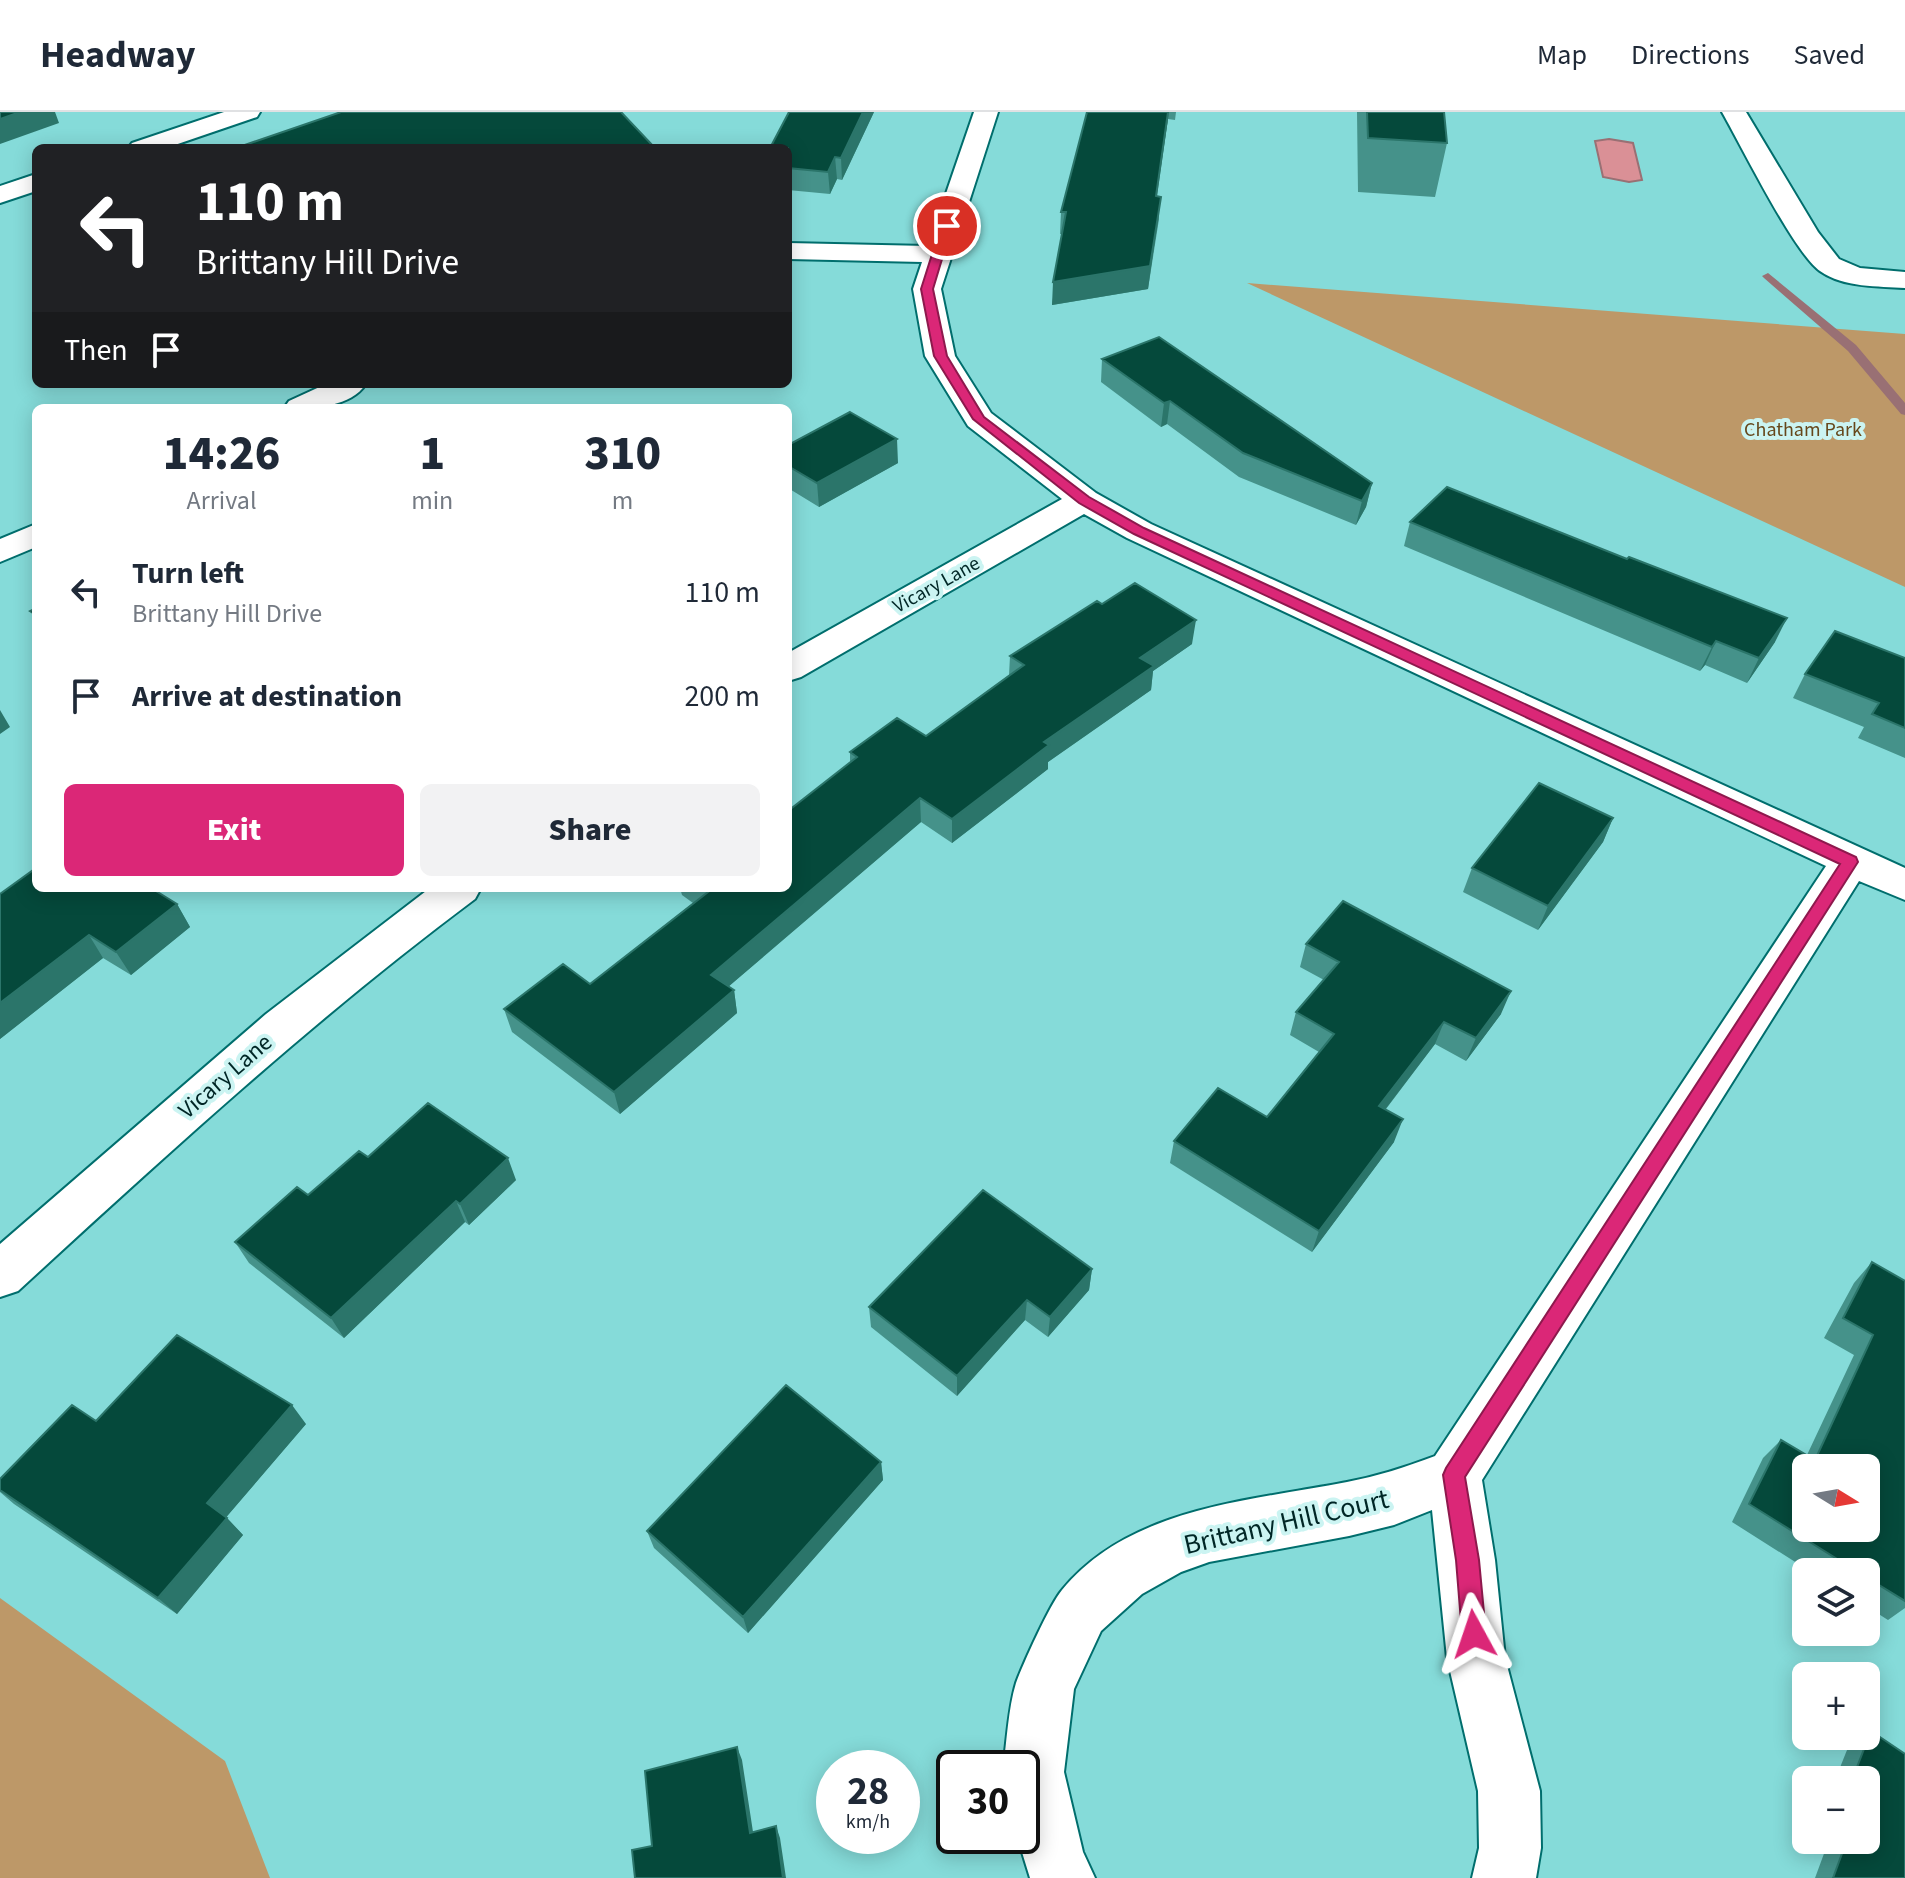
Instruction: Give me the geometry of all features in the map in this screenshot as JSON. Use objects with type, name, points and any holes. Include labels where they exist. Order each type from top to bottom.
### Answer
[{"type":"street","points":[[153,144],[248,112]]},
{"type":"street","points":[[986,112],[927,289],[940,356],[979,419],[1084,500],[1139,531],[1905,885]]},
{"type":"street","points":[[1734,112],[1806,235],[1829,265],[1855,276],[1905,280]]},
{"type":"street","points":[[0,195],[32,183]]},
{"type":"street","points":[[792,251],[937,254]]},
{"type":"street","points":[[308,404],[342,388]]},
{"type":"street","name":"Vicary Lane","points":[[792,667],[1084,500]]},
{"type":"street","points":[[0,552],[32,536]]},
{"type":"street","points":[[1504,1878],[1510,1848],[1509,1791],[1476,1658],[1467,1560],[1454,1475],[1850,862]]},
{"type":"street","name":"Vicary Lane","points":[[0,1275],[228,1071],[343,977],[455,892]]},
{"type":"street","name":"Brittany Hill Court","points":[[1063,1878],[1054,1860],[1033,1772],[1045,1686],[1081,1611],[1122,1574],[1165,1550],[1209,1534],[1364,1506],[1454,1475]]},
{"type":"green space","name":"Chatham Park","points":[[1247,283],[1905,334],[1905,587]]},
{"type":"green space","points":[[0,1598],[225,1761],[270,1878],[0,1878]]},
{"type":"shaded area","points":[[1609,139],[1633,143],[1642,180],[1629,182],[1603,177],[1595,141]]},
{"type":"building","points":[[0,112],[20,112],[0,119]]},
{"type":"building","points":[[341,112],[621,112],[651,144],[248,144]]},
{"type":"building","points":[[789,112],[863,112],[841,158],[835,157],[828,172],[792,168],[792,144],[772,144]]},
{"type":"building","points":[[1087,112],[1168,112],[1156,196],[1161,197],[1150,266],[1053,282],[1066,212],[1061,212]]},
{"type":"building","points":[[1367,112],[1444,112],[1447,143],[1368,138]]},
{"type":"building","points":[[1159,337],[1372,483],[1362,501],[1243,453],[1170,401],[1164,403],[1102,359]]},
{"type":"building","points":[[850,412],[897,439],[817,483],[792,468],[792,443]]},
{"type":"building","points":[[1447,487],[1627,559],[1629,557],[1787,618],[1759,658],[1716,641],[1712,647],[1410,522]]},
{"type":"building","points":[[1135,583],[1196,620],[1140,658],[1154,666],[1044,742],[1049,745],[952,819],[920,798],[711,975],[734,990],[614,1092],[504,1009],[563,964],[590,984],[708,892],[792,892],[792,808],[857,757],[850,752],[897,718],[926,736],[1024,665],[1010,656],[1097,601],[1102,604]]},
{"type":"building","points":[[1835,631],[1905,658],[1905,728],[1872,714],[1879,703],[1805,674]]},
{"type":"building","points":[[1539,783],[1613,818],[1548,906],[1472,868]]},
{"type":"building","points":[[32,871],[32,892],[158,892],[177,904],[116,952],[89,935],[0,1003],[0,894]]},
{"type":"building","points":[[1343,901],[1511,991],[1476,1038],[1444,1022],[1379,1106],[1403,1119],[1319,1231],[1174,1141],[1218,1088],[1267,1117],[1334,1034],[1296,1012],[1339,962],[1306,944]]},
{"type":"building","points":[[428,1103],[508,1158],[460,1204],[456,1201],[331,1318],[235,1242],[297,1187],[308,1195],[359,1151],[368,1157]]},
{"type":"building","points":[[983,1190],[1092,1269],[1050,1317],[1027,1300],[957,1376],[869,1307]]},
{"type":"building","points":[[1872,1262],[1905,1281],[1905,1601],[1880,1586],[1880,1558],[1836,1558],[1810,1542],[1880,1542],[1880,1454],[1818,1454],[1873,1335],[1843,1318]]},
{"type":"building","points":[[177,1335],[292,1405],[207,1503],[227,1518],[158,1598],[0,1490],[0,1479],[72,1405],[96,1421]]},
{"type":"building","points":[[786,1385],[881,1462],[743,1617],[647,1531]]},
{"type":"building","points":[[1781,1440],[1805,1454],[1792,1454],[1792,1531],[1749,1504]]},
{"type":"building","points":[[1880,1737],[1905,1754],[1905,1878],[1833,1878],[1842,1854],[1880,1854],[1880,1766],[1857,1766],[1864,1750],[1880,1750]]},
{"type":"building","points":[[737,1747],[750,1833],[776,1826],[783,1878],[635,1878],[632,1850],[652,1846],[645,1771]]},
{"type":"waterway","points":[[1768,276],[1852,348],[1905,411]]},
{"type":"route","points":[[947,226],[927,289],[940,356],[979,419],[1084,500],[1139,531],[1850,862],[1454,1475],[1474,1634]]}]
